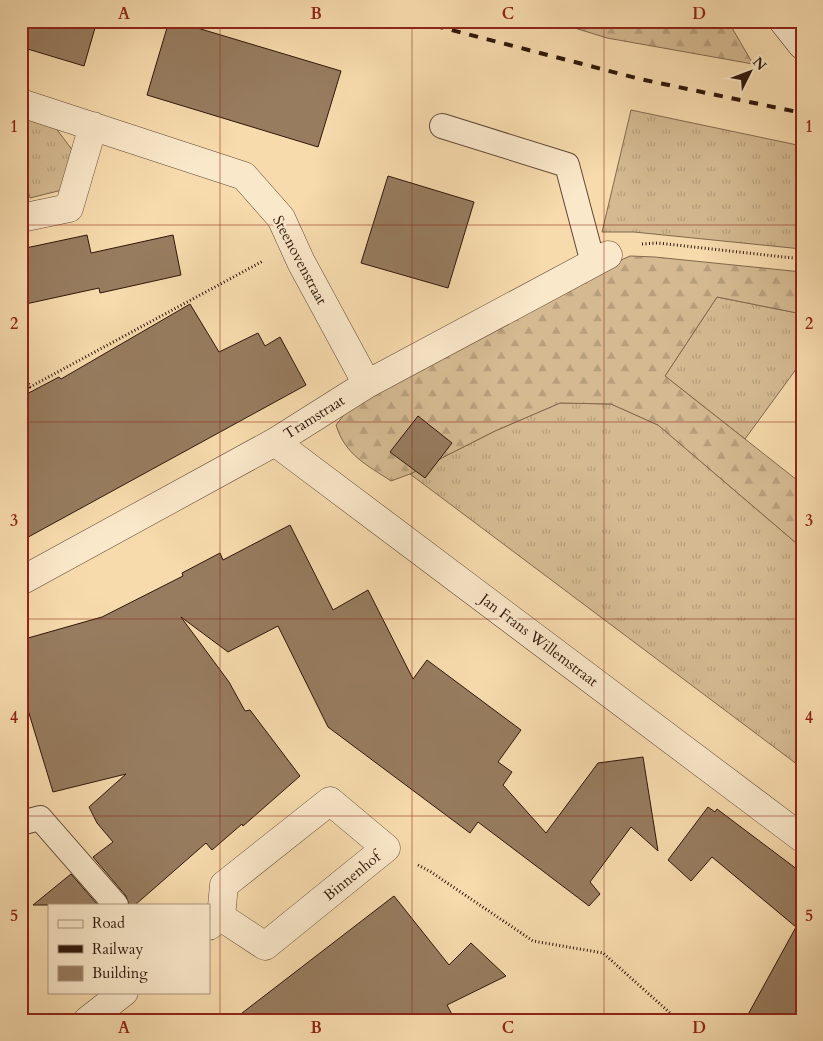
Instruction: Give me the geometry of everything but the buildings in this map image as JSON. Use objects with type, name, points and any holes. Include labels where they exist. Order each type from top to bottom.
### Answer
[{"type":"street","name":"Steenovenstraat","points":[[21,103],[244,176],[281,218],[292,244],[368,384]]},
{"type":"street","points":[[21,218],[69,208],[93,126]]},
{"type":"street","name":"Tramstraat","points":[[21,581],[275,442],[368,384],[601,259]]},
{"type":"street","name":"Jan Frans Willemstraat","points":[[275,442],[802,838]]},
{"type":"street","name":"Binnenhof","points":[[330,801],[386,848],[265,946],[215,921],[224,885],[330,801]]},
{"type":"street","points":[[88,1020],[121,994]]},
{"type":"lane","points":[[442,126],[567,165],[601,259]]},
{"type":"lane","points":[[21,823],[40,818],[115,904]]},
{"type":"path","points":[[601,259],[630,244],[658,243],[802,260]]},
{"type":"path","points":[[21,364],[30,387],[292,244]]},
{"type":"path","points":[[386,848],[431,872],[533,941],[603,952],[678,1020]]},
{"type":"green space","points":[[552,21],[728,21],[753,64],[607,38]]},
{"type":"green space","points":[[631,110],[802,146],[802,249],[634,232],[602,232]]},
{"type":"green space","points":[[21,113],[52,123],[73,151],[62,190],[30,198],[21,166]]},
{"type":"green space","points":[[630,256],[802,272],[802,314],[717,297],[665,376],[802,484],[802,548],[658,425],[611,404],[560,403],[495,431],[410,474],[391,481],[365,464],[345,444],[336,425],[350,407],[610,265]]},
{"type":"green space","points":[[717,297],[802,314],[802,361],[745,439],[665,376]]},
{"type":"green space","points":[[560,403],[611,404],[658,425],[802,548],[802,768],[410,474],[495,431]]},
{"type":"railway","points":[[417,21],[640,79],[802,113]]}]
